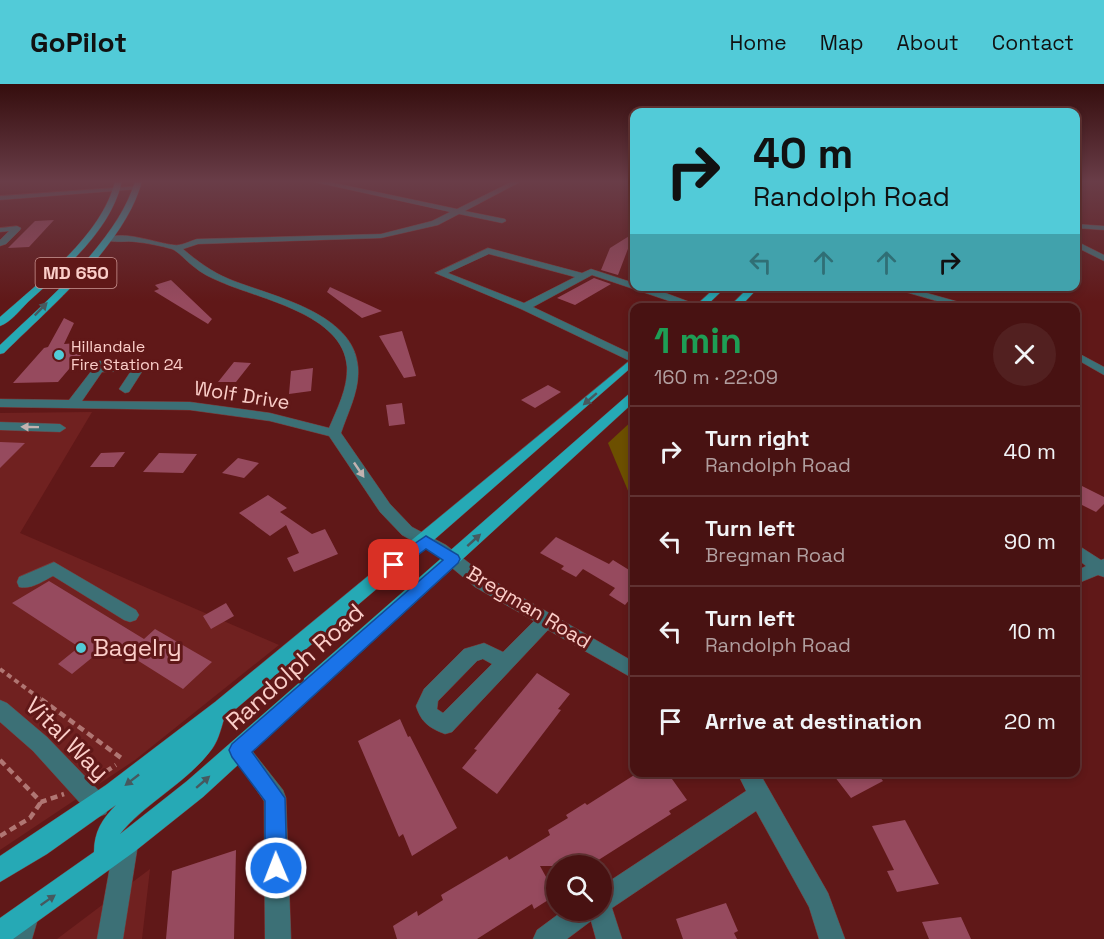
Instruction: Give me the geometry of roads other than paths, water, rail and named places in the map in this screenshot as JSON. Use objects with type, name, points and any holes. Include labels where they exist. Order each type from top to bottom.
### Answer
[{"type":"main road","name":"MD 650","points":[[0,323],[85,242],[102,221]]},
{"type":"main road","name":"MD 650","points":[[0,351],[109,238],[122,221]]},
{"type":"main road","points":[[703,303],[717,291]]},
{"type":"main road","points":[[738,303],[751,291]]},
{"type":"main road","name":"Randolph Road","points":[[0,870],[98,806],[215,716],[394,565],[426,541],[630,363]]},
{"type":"main road","name":"Randolph Road","points":[[0,933],[126,844],[239,750],[630,400]]},
{"type":"main road","points":[[106,858],[106,835],[112,826],[129,807],[179,769],[206,740],[215,716]]},
{"type":"street","points":[[177,248],[197,242],[381,236],[421,228],[437,221]]},
{"type":"street","points":[[1080,226],[1104,228]]},
{"type":"street","points":[[0,230],[17,228],[0,243]]},
{"type":"street","points":[[109,238],[142,240],[177,248],[206,271],[306,312],[329,325],[342,339],[351,359],[351,384],[334,433]]},
{"type":"street","points":[[1080,246],[1104,258]]},
{"type":"street","points":[[583,276],[488,251],[440,273],[525,307],[630,358]]},
{"type":"street","points":[[525,307],[591,272],[630,284]]},
{"type":"street","points":[[650,291],[686,303]]},
{"type":"street","points":[[909,291],[955,303]]},
{"type":"street","points":[[1080,357],[1104,372]]},
{"type":"street","points":[[73,404],[103,364],[139,368],[125,389]]},
{"type":"street","name":"Wolf Drive","points":[[0,403],[190,406],[230,410],[334,433]]},
{"type":"street","points":[[0,426],[60,428]]},
{"type":"street","name":"Bregman Road","points":[[334,433],[385,508],[407,531],[453,559],[481,582],[630,669]]},
{"type":"street","points":[[1080,553],[1102,568]]},
{"type":"street","points":[[25,582],[54,568],[130,615]]},
{"type":"street","points":[[1080,576],[1102,568]]},
{"type":"street","points":[[506,662],[546,620]]},
{"type":"street","name":"Vital Way","points":[[0,709],[40,744],[98,806]]},
{"type":"street","points":[[239,750],[275,798],[278,939]]},
{"type":"street","points":[[750,777],[819,902],[831,939]]},
{"type":"street","points":[[612,893],[760,795]]},
{"type":"street","points":[[110,939],[126,844]]},
{"type":"street","points":[[19,939],[27,915]]},
{"type":"street","points":[[546,939],[570,921]]},
{"type":"street","points":[[603,921],[609,939]]},
{"type":"place","name":"Hillandale Fire Station 24","points":[[59,355]]},
{"type":"place","name":"Bagelry","points":[[81,648]]}]
